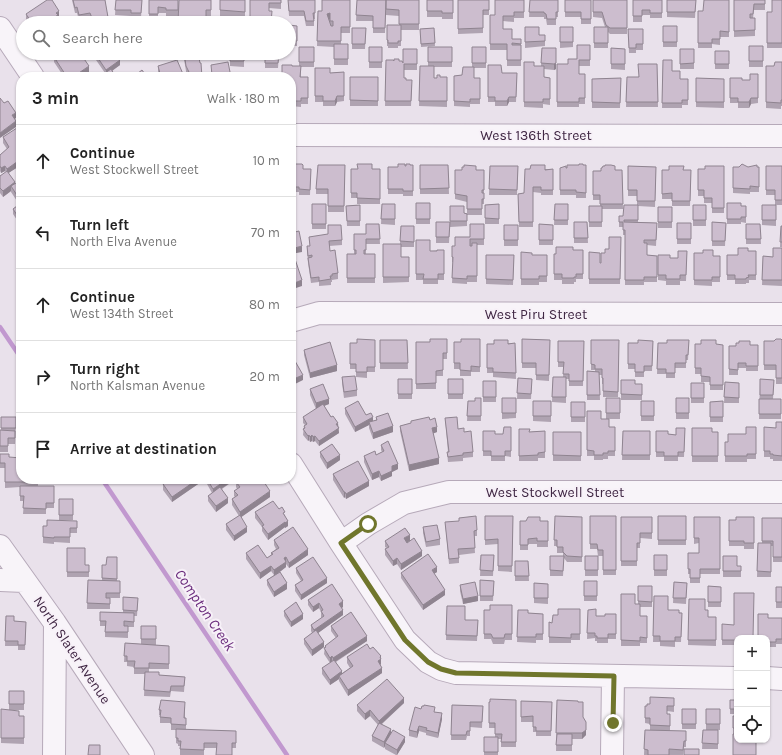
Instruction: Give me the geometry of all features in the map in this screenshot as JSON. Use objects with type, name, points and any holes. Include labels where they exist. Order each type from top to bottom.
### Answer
[{"type":"street","points":[[0,28],[16,52]]},
{"type":"street","points":[[22,60],[30,72]]},
{"type":"street","name":"West 136th Street","points":[[296,134],[782,136]]},
{"type":"street","name":"West Piru Street","points":[[296,320],[319,313],[782,314]]},
{"type":"street","points":[[296,472],[405,640],[428,662],[441,669],[456,673],[734,678]]},
{"type":"street","name":"West Stockwell Street","points":[[341,543],[368,524],[404,503],[449,492],[782,492]]},
{"type":"street","name":"North Slater Avenue","points":[[0,546],[55,622],[143,755]]},
{"type":"street","points":[[0,580],[24,581]]},
{"type":"street","points":[[54,755],[55,622]]},
{"type":"street","points":[[612,755],[614,676]]},
{"type":"street","points":[[770,678],[782,678]]},
{"type":"building","points":[[47,0],[52,0],[59,11],[56,13],[58,15],[56,16],[27,16],[26,14]]},
{"type":"building","points":[[73,0],[105,0],[108,16],[91,16],[90,13],[79,15],[77,7],[75,8]]},
{"type":"building","points":[[116,0],[142,0],[141,13],[131,13],[131,10],[115,10]]},
{"type":"building","points":[[149,0],[178,0],[178,10],[166,10],[166,8],[158,7],[158,14],[149,14]]},
{"type":"building","points":[[179,0],[211,0],[211,10],[206,10],[206,16],[178,16]]},
{"type":"building","points":[[220,0],[245,0],[245,12],[220,10]]},
{"type":"building","points":[[250,0],[281,0],[281,3],[269,3],[269,11],[272,11],[272,16],[250,16]]},
{"type":"building","points":[[288,0],[315,0],[315,13],[313,13],[314,21],[306,21],[304,11],[289,11]]},
{"type":"building","points":[[322,0],[350,0],[350,27],[341,27],[341,41],[317,41],[318,11],[322,11]],"holes":[[[330,13],[330,21],[333,21],[333,26],[331,26],[327,14]]]},
{"type":"building","points":[[357,0],[386,0],[385,28],[373,28],[373,16],[356,15]]},
{"type":"building","points":[[386,0],[419,0],[419,24],[399,24],[399,10],[386,9]]},
{"type":"building","points":[[427,0],[453,0],[453,13],[427,11]]},
{"type":"building","points":[[458,0],[489,0],[489,10],[483,10],[483,28],[458,29]]},
{"type":"building","points":[[495,0],[524,0],[524,12],[514,12],[514,16],[503,16],[503,29],[512,29],[512,39],[521,39],[521,44],[512,43],[512,45],[521,45],[521,60],[507,60],[507,44],[490,44],[490,15],[495,15]]},
{"type":"building","points":[[530,0],[558,0],[558,12],[556,12],[556,19],[547,19],[544,12],[529,12]]},
{"type":"building","points":[[565,0],[591,0],[591,19],[581,19],[581,12],[565,12]]},
{"type":"building","points":[[593,0],[627,0],[627,28],[610,28],[606,25],[602,12],[593,12]]},
{"type":"building","points":[[633,0],[662,0],[662,13],[650,13],[650,10],[642,10],[642,16],[633,16]]},
{"type":"building","points":[[667,0],[696,0],[695,12],[667,12]]},
{"type":"building","points":[[704,0],[729,0],[729,32],[720,31],[720,39],[712,39],[712,43],[698,43],[698,11],[703,11]]},
{"type":"building","points":[[734,0],[765,0],[765,4],[754,4],[753,14],[750,14],[750,18],[755,18],[755,30],[734,31]]},
{"type":"building","points":[[772,0],[782,0],[782,43],[767,43],[767,12],[772,12]]},
{"type":"building","points":[[387,25],[401,25],[401,41],[398,41],[398,43],[388,43]]},
{"type":"building","points":[[296,26],[297,26],[296,41]]},
{"type":"building","points":[[663,26],[677,26],[677,42],[663,42]]},
{"type":"building","points":[[525,27],[539,27],[539,35],[545,35],[545,41],[525,42]]},
{"type":"building","points":[[560,27],[573,27],[573,42],[560,42]]},
{"type":"building","points":[[594,27],[608,27],[608,43],[594,43]]},
{"type":"building","points":[[352,28],[366,28],[365,44],[352,44]]},
{"type":"building","points":[[434,28],[435,43],[421,44],[420,29]]},
{"type":"building","points":[[628,29],[643,29],[643,44],[636,44],[636,48],[629,48]]},
{"type":"building","points":[[334,44],[348,44],[348,59],[334,59]]},
{"type":"building","points":[[577,45],[590,45],[590,60],[579,60],[579,74],[585,74],[585,98],[579,98],[579,102],[557,102],[557,64],[568,64],[568,59],[577,59]]},
{"type":"building","points":[[749,46],[763,46],[763,61],[749,61]]},
{"type":"building","points":[[299,47],[314,47],[314,62],[299,62]]},
{"type":"building","points":[[369,47],[382,47],[382,62],[369,62]]},
{"type":"building","points":[[428,47],[452,47],[452,62],[428,62]]},
{"type":"building","points":[[472,47],[486,47],[486,63],[472,63]]},
{"type":"building","points":[[542,48],[556,48],[556,63],[541,63]]},
{"type":"building","points":[[611,48],[625,49],[625,64],[611,64]]},
{"type":"building","points":[[403,49],[417,49],[417,64],[404,64],[404,78],[406,78],[406,80],[412,80],[411,101],[385,101],[386,60],[394,61],[394,59],[399,59],[399,61],[402,61],[403,63]]},
{"type":"building","points":[[680,49],[694,49],[694,63],[680,64]]},
{"type":"building","points":[[715,51],[729,51],[729,64],[715,64]]},
{"type":"building","points":[[56,60],[85,60],[89,66],[80,72],[64,72]]},
{"type":"building","points":[[99,60],[120,60],[106,70]]},
{"type":"building","points":[[177,60],[182,72],[160,72],[158,66]]},
{"type":"building","points":[[185,60],[199,60],[202,72],[189,72]]},
{"type":"building","points":[[230,60],[244,60],[244,61]]},
{"type":"building","points":[[265,60],[278,60],[278,63],[265,63]]},
{"type":"building","points":[[663,60],[672,60],[672,71],[680,71],[680,79],[688,79],[688,100],[682,100],[682,103],[662,103]]},
{"type":"building","points":[[228,62],[230,72],[212,72],[211,65]]},
{"type":"building","points":[[524,62],[534,62],[534,66],[544,66],[544,77],[550,78],[550,99],[543,99],[543,102],[524,102]]},
{"type":"building","points":[[775,62],[782,62],[781,103],[766,102],[766,66],[774,66]]},
{"type":"building","points":[[638,64],[657,64],[658,102],[626,102],[627,77],[639,77]]},
{"type":"building","points":[[282,65],[301,66],[300,77],[308,77],[308,98],[301,98],[301,101],[296,101],[296,72],[282,72]]},
{"type":"building","points":[[488,65],[501,65],[502,73],[517,73],[516,97],[509,97],[507,101],[495,101],[495,97],[488,97]]},
{"type":"building","points":[[420,66],[434,66],[434,78],[437,78],[437,75],[440,75],[440,77],[447,77],[447,101],[419,101]]},
{"type":"building","points":[[463,67],[474,67],[474,78],[480,78],[480,99],[470,99],[470,102],[454,101],[454,76],[462,75]]},
{"type":"building","points":[[315,68],[330,68],[330,73],[344,72],[344,96],[337,96],[335,101],[323,101],[323,96],[315,96]]},
{"type":"building","points":[[750,74],[758,74],[758,98],[751,98],[749,102],[738,102],[738,98],[730,98],[730,78],[750,80]]},
{"type":"building","points":[[350,77],[378,77],[378,101],[350,100]]},
{"type":"building","points":[[621,78],[620,103],[592,102],[592,79]]},
{"type":"building","points":[[696,78],[724,79],[724,102],[696,102]]},
{"type":"building","points":[[0,98],[4,103],[8,101],[16,113],[12,115],[16,121],[0,133]]},
{"type":"building","points":[[16,129],[16,163],[7,169],[5,166],[1,168],[0,166],[0,155],[9,147],[3,137]]},
{"type":"building","points":[[296,164],[302,164],[303,169],[311,169],[310,190],[299,189],[299,187],[296,187]]},
{"type":"building","points":[[357,164],[372,164],[372,169],[380,169],[380,199],[357,198],[357,193],[351,193],[351,169],[358,169]]},
{"type":"building","points":[[398,164],[405,164],[405,166],[406,164],[413,165],[413,191],[388,189],[388,167],[398,167]]},
{"type":"building","points":[[742,164],[748,167],[757,165],[757,167],[759,167],[759,187],[750,186],[750,189],[733,188],[733,167],[739,167]]},
{"type":"building","points":[[318,165],[345,165],[344,206],[328,206],[328,189],[316,189]]},
{"type":"building","points":[[420,165],[448,165],[449,188],[420,189]]},
{"type":"building","points":[[464,165],[476,166],[476,170],[484,170],[484,190],[482,190],[482,193],[484,193],[484,199],[482,199],[482,209],[467,209],[467,196],[455,194],[455,170],[462,170]]},
{"type":"building","points":[[531,165],[545,165],[545,170],[553,169],[553,190],[541,190],[541,187],[533,187],[533,222],[519,222],[518,194],[524,193],[525,169],[530,169]]},
{"type":"building","points":[[567,165],[586,165],[586,193],[576,192],[576,190],[560,190],[560,168],[566,166],[567,168]]},
{"type":"building","points":[[605,165],[615,166],[615,170],[622,170],[623,204],[600,204],[600,195],[593,195],[593,171],[601,171],[601,168]]},
{"type":"building","points":[[490,166],[518,166],[517,190],[489,189]]},
{"type":"building","points":[[628,166],[656,167],[655,201],[637,201],[637,190],[628,190]]},
{"type":"building","points":[[669,166],[684,166],[683,170],[691,170],[690,201],[672,201],[672,193],[662,194],[662,170],[669,170]]},
{"type":"building","points":[[705,166],[724,166],[724,208],[712,208],[712,198],[704,198],[704,190],[698,190],[698,169],[705,169]]},
{"type":"building","points":[[766,166],[782,166],[782,200],[775,200],[775,190],[766,190]]},
{"type":"building","points":[[7,171],[15,182],[3,191],[0,188],[0,176]]},
{"type":"building","points":[[16,183],[16,194],[11,186]]},
{"type":"building","points":[[416,203],[430,203],[430,219],[416,219]]},
{"type":"building","points":[[727,203],[741,203],[741,206],[746,206],[746,217],[741,217],[741,219],[727,219]]},
{"type":"building","points":[[312,204],[326,204],[326,224],[312,224]]},
{"type":"building","points":[[382,204],[395,204],[395,219],[381,219]]},
{"type":"building","points":[[499,204],[499,219],[485,218],[485,205]]},
{"type":"building","points":[[555,204],[568,204],[568,220],[554,220]]},
{"type":"building","points":[[360,205],[360,221],[347,221],[346,206]]},
{"type":"building","points":[[624,205],[638,205],[638,220],[624,220],[624,222],[657,223],[656,240],[644,240],[644,243],[647,243],[647,255],[657,256],[657,277],[644,277],[644,280],[625,280],[625,230],[623,230],[623,222],[619,222],[619,216],[623,216]]},
{"type":"building","points":[[693,205],[706,205],[706,220],[693,220]]},
{"type":"building","points":[[762,205],[776,205],[776,220],[762,220]]},
{"type":"building","points":[[450,206],[464,206],[464,213],[467,214],[467,221],[450,221]]},
{"type":"building","points":[[589,206],[602,206],[602,222],[589,222]]},
{"type":"building","points":[[16,207],[16,214],[13,209]]},
{"type":"building","points":[[658,207],[672,207],[672,222],[658,222]]},
{"type":"building","points":[[436,222],[450,222],[449,237],[436,237]]},
{"type":"building","points":[[574,222],[587,222],[588,238],[574,238]]},
{"type":"building","points":[[712,222],[726,223],[725,241],[712,241]]},
{"type":"building","points":[[677,223],[691,223],[691,239],[677,239]]},
{"type":"building","points":[[366,224],[379,224],[380,239],[366,239],[366,250],[364,250],[364,254],[375,254],[375,278],[347,278],[347,254],[356,254],[356,250],[354,250],[354,234],[366,234]]},
{"type":"building","points":[[470,224],[484,224],[484,239],[470,239],[470,246],[472,246],[472,243],[477,243],[477,276],[467,276],[467,279],[452,278],[452,246],[455,246],[455,237],[470,237]]},
{"type":"building","points":[[539,224],[553,225],[553,240],[539,240]]},
{"type":"building","points":[[746,224],[760,224],[761,239],[746,239]]},
{"type":"building","points":[[328,225],[341,225],[342,240],[329,241],[330,251],[335,250],[338,273],[332,274],[332,276],[330,276],[331,279],[319,281],[319,277],[311,278],[308,258],[312,257],[312,255],[308,256],[307,246],[310,246],[309,237],[328,234]]},
{"type":"building","points":[[504,225],[518,225],[518,240],[504,240]]},
{"type":"building","points":[[401,226],[414,226],[414,242],[400,241]]},
{"type":"building","points":[[781,226],[782,242],[780,242]]},
{"type":"building","points":[[299,231],[302,246],[296,248],[296,232]]},
{"type":"building","points":[[609,237],[621,237],[620,279],[589,279],[589,252],[600,253],[601,263],[601,253],[605,253],[605,249],[609,249]]},
{"type":"building","points":[[416,240],[430,240],[430,251],[444,250],[444,274],[438,274],[438,279],[423,279],[424,274],[416,274]]},
{"type":"building","points":[[383,244],[401,244],[401,257],[409,257],[409,277],[383,277]]},
{"type":"building","points":[[556,247],[573,247],[573,250],[583,250],[583,274],[576,274],[576,277],[574,278],[562,278],[562,274],[554,274],[554,254],[556,254]]},
{"type":"building","points":[[738,248],[748,248],[748,251],[756,251],[756,275],[748,275],[749,277],[746,279],[735,279],[735,275],[727,275],[727,255],[738,255]]},
{"type":"building","points":[[773,248],[782,248],[782,280],[762,280],[763,256],[773,257]]},
{"type":"building","points":[[703,250],[713,250],[713,256],[720,256],[720,277],[712,277],[712,280],[694,280],[694,253],[703,253]]},
{"type":"building","points":[[678,251],[687,251],[686,275],[680,275],[680,279],[666,279],[666,275],[658,275],[658,255],[670,255],[670,258],[678,258]]},
{"type":"building","points":[[521,252],[532,253],[532,255],[547,255],[547,276],[539,276],[539,279],[521,279]]},
{"type":"building","points":[[486,255],[514,255],[513,280],[486,279]]},
{"type":"building","points":[[296,262],[302,280],[296,282]]},
{"type":"building","points":[[357,339],[375,340],[375,367],[367,367],[367,372],[356,372],[356,364],[350,364],[350,343],[357,343]]},
{"type":"building","points":[[430,339],[447,339],[447,353],[443,353],[443,370],[436,371],[436,383],[416,384],[416,342],[430,342]]},
{"type":"building","points":[[461,339],[480,339],[480,367],[471,366],[471,371],[460,370],[460,363],[454,363],[454,342],[461,342]]},
{"type":"building","points":[[522,339],[550,340],[549,375],[536,375],[536,363],[522,363]]},
{"type":"building","points":[[776,339],[782,340],[782,378],[776,378],[776,365],[764,365],[764,341],[774,341]]},
{"type":"building","points":[[380,340],[407,340],[408,363],[380,363]]},
{"type":"building","points":[[494,340],[508,340],[508,344],[515,343],[516,373],[493,372],[493,368],[487,368],[487,344],[494,344]]},
{"type":"building","points":[[591,340],[619,340],[618,392],[603,391],[602,369],[595,369],[595,365],[591,364]]},
{"type":"building","points":[[638,340],[653,341],[652,366],[644,366],[644,372],[635,372],[635,364],[628,364],[628,343],[638,343]]},
{"type":"building","points":[[667,340],[689,340],[686,363],[675,363],[675,373],[666,373],[666,369],[657,369],[658,343],[667,343]]},
{"type":"building","points":[[701,340],[716,340],[716,344],[723,345],[723,385],[710,385],[710,377],[701,376],[701,368],[695,368],[695,344],[701,344]]},
{"type":"building","points":[[558,341],[584,341],[583,381],[569,381],[569,374],[563,374],[564,362],[558,362]]},
{"type":"building","points":[[739,341],[750,341],[750,345],[758,345],[758,366],[746,366],[746,363],[738,363],[738,370],[729,369],[729,346],[736,346],[736,343],[739,343]]},
{"type":"building","points":[[330,342],[337,365],[310,373],[304,350]]},
{"type":"building","points":[[296,363],[303,375],[296,378]]},
{"type":"building","points":[[587,371],[599,372],[600,395],[587,395]]},
{"type":"building","points":[[355,376],[357,390],[344,392],[342,377]]},
{"type":"building","points":[[553,377],[566,377],[566,397],[552,397]]},
{"type":"building","points":[[518,378],[532,379],[531,394],[517,393]]},
{"type":"building","points":[[398,379],[412,379],[412,394],[398,394]]},
{"type":"building","points":[[448,379],[463,379],[463,394],[448,394]]},
{"type":"building","points":[[760,379],[774,380],[773,395],[760,395]]},
{"type":"building","points":[[621,380],[635,380],[635,384],[642,384],[642,395],[621,394]]},
{"type":"building","points":[[483,381],[496,381],[496,397],[483,397]]},
{"type":"building","points":[[725,382],[739,383],[739,398],[724,397]]},
{"type":"building","points":[[691,383],[704,383],[704,398],[691,398]]},
{"type":"building","points":[[323,384],[329,399],[316,403],[310,389]]},
{"type":"building","points":[[475,398],[481,398],[481,416],[467,416],[468,401],[475,401]]},
{"type":"building","points":[[502,398],[516,398],[516,413],[502,413]]},
{"type":"building","points":[[606,398],[620,398],[620,413],[606,413]]},
{"type":"building","points":[[676,398],[689,398],[689,413],[676,413]]},
{"type":"building","points":[[759,399],[781,399],[781,414],[759,414]]},
{"type":"building","points":[[358,401],[366,415],[371,413],[373,417],[355,427],[345,408]]},
{"type":"building","points":[[533,401],[551,401],[551,416],[533,416]]},
{"type":"building","points":[[641,401],[654,401],[654,416],[641,416]]},
{"type":"building","points":[[723,401],[723,417],[710,417],[710,402]]},
{"type":"building","points":[[571,402],[585,402],[585,417],[571,417]]},
{"type":"building","points":[[323,404],[331,417],[333,416],[338,423],[336,424],[339,428],[319,441],[315,436],[308,436],[303,429],[307,424],[303,417]]},
{"type":"building","points":[[587,411],[601,411],[601,419],[609,419],[609,427],[615,427],[615,451],[608,451],[608,453],[603,453],[603,455],[594,455],[594,451],[587,450]]},
{"type":"building","points":[[388,413],[393,426],[373,433],[369,422],[377,420],[376,417]]},
{"type":"building","points":[[1,417],[16,417],[16,428],[1,428]]},
{"type":"building","points":[[429,417],[430,420],[435,418],[437,427],[432,428],[439,458],[409,465],[400,426],[411,423],[411,421]]},
{"type":"building","points":[[457,417],[458,429],[464,428],[464,432],[471,431],[473,452],[448,457],[447,452],[449,452],[445,418]]},
{"type":"building","points":[[776,422],[782,422],[782,456],[770,454],[770,451],[764,451],[764,427],[776,428]]},
{"type":"building","points":[[504,427],[511,427],[511,451],[505,451],[505,456],[491,456],[491,451],[483,451],[483,431],[495,431],[495,434],[503,434]]},
{"type":"building","points":[[746,427],[756,427],[756,454],[747,454],[747,456],[725,456],[725,442],[728,442],[728,434],[746,434]]},
{"type":"building","points":[[676,428],[685,428],[684,452],[678,452],[678,456],[664,456],[664,452],[656,452],[656,431],[668,431],[668,434],[676,435]]},
{"type":"building","points":[[692,428],[712,428],[712,432],[718,432],[718,456],[692,456]]},
{"type":"building","points":[[519,429],[530,429],[529,432],[545,431],[545,452],[538,453],[538,455],[519,456]]},
{"type":"building","points":[[0,430],[15,431],[15,438],[8,438],[8,446],[0,446]]},
{"type":"building","points":[[623,431],[650,431],[650,455],[622,455]]},
{"type":"building","points":[[553,432],[581,432],[581,456],[553,455]]},
{"type":"building","points":[[388,441],[398,464],[392,466],[392,471],[381,476],[379,471],[372,474],[364,456],[375,451],[376,455],[384,451],[381,445]]},
{"type":"building","points":[[332,444],[340,455],[327,463],[320,452]]},
{"type":"building","points":[[0,454],[9,454],[9,457],[16,458],[16,482],[5,482],[5,463],[0,463]]},
{"type":"building","points":[[358,461],[369,481],[346,494],[333,474]]},
{"type":"building","points":[[163,484],[191,484],[172,497]]},
{"type":"building","points":[[210,484],[220,484],[213,489]]},
{"type":"building","points":[[238,484],[265,484],[270,491],[240,512],[232,499],[238,495],[234,491],[240,487]]},
{"type":"building","points":[[20,486],[54,486],[54,503],[46,503],[46,509],[23,508],[24,496],[20,496]]},
{"type":"building","points":[[220,487],[228,498],[216,506],[208,496]]},
{"type":"building","points":[[59,499],[73,499],[73,515],[59,515]]},
{"type":"building","points":[[273,501],[279,509],[282,507],[285,512],[283,513],[288,521],[268,534],[255,512]]},
{"type":"building","points":[[240,515],[247,527],[234,536],[226,524]]},
{"type":"building","points":[[476,516],[477,530],[474,531],[475,548],[458,549],[459,558],[449,559],[445,522],[459,521],[459,518]]},
{"type":"building","points":[[485,516],[513,516],[512,566],[498,566],[498,539],[485,540]]},
{"type":"building","points":[[555,516],[582,517],[582,557],[567,556],[563,552],[563,547],[557,547],[557,540],[554,540]]},
{"type":"building","points":[[590,516],[616,516],[616,570],[603,570],[603,550],[598,550],[597,544],[590,544]]},
{"type":"building","points":[[658,516],[686,516],[686,540],[658,540]]},
{"type":"building","points":[[528,517],[540,517],[540,521],[548,521],[548,541],[537,541],[537,538],[528,539],[528,545],[520,545],[520,521],[526,521]]},
{"type":"building","points":[[621,517],[652,517],[652,533],[640,533],[640,543],[637,543],[637,561],[621,561]]},
{"type":"building","points":[[694,517],[720,517],[720,569],[700,569],[700,578],[690,578],[690,569],[688,569],[688,553],[699,553],[699,538],[694,538]]},
{"type":"building","points":[[736,517],[754,517],[754,543],[729,541],[729,520],[736,520]]},
{"type":"building","points":[[762,518],[782,518],[782,557],[773,557],[773,541],[762,541]]},
{"type":"building","points":[[47,520],[77,521],[77,528],[70,528],[70,537],[43,537],[43,526],[47,526]]},
{"type":"building","points":[[437,525],[440,539],[426,542],[423,527]]},
{"type":"building","points":[[293,527],[308,549],[289,563],[286,557],[284,558],[286,562],[274,570],[271,566],[260,573],[246,553],[258,545],[267,558],[273,554],[271,553],[279,548],[274,540]]},
{"type":"building","points":[[405,528],[410,535],[404,538],[407,543],[414,538],[422,551],[401,564],[397,558],[393,561],[385,549],[389,547],[385,541]]},
{"type":"building","points":[[758,543],[771,543],[771,572],[757,571]]},
{"type":"building","points":[[67,548],[85,548],[85,565],[89,565],[89,572],[67,572]]},
{"type":"building","points":[[428,554],[437,567],[432,570],[445,590],[423,605],[401,573]]},
{"type":"building","points":[[481,555],[494,555],[493,571],[480,570]]},
{"type":"building","points":[[654,555],[667,555],[667,570],[654,570]]},
{"type":"building","points":[[550,556],[564,556],[563,571],[550,570]]},
{"type":"building","points":[[585,556],[598,556],[598,570],[585,570]]},
{"type":"building","points":[[723,556],[737,556],[737,566],[741,566],[741,571],[723,571]]},
{"type":"building","points":[[107,557],[117,557],[117,579],[102,578],[102,565],[106,565]]},
{"type":"building","points":[[313,557],[327,578],[301,595],[295,585],[303,580],[296,568]]},
{"type":"building","points":[[515,561],[528,561],[529,576],[515,576]]},
{"type":"building","points":[[280,572],[287,583],[274,592],[267,580]]},
{"type":"building","points":[[88,580],[120,581],[120,593],[106,593],[106,598],[110,598],[110,604],[87,603]]},
{"type":"building","points":[[480,580],[494,581],[493,596],[480,596]]},
{"type":"building","points":[[584,581],[597,581],[597,596],[584,596]]},
{"type":"building","points":[[475,582],[478,596],[463,599],[460,585]]},
{"type":"building","points":[[674,582],[687,583],[686,598],[673,598]]},
{"type":"building","points":[[534,583],[548,584],[548,598],[534,598]]},
{"type":"building","points":[[332,584],[343,601],[339,604],[343,610],[314,630],[311,625],[324,616],[321,611],[323,610],[319,603],[313,607],[308,600]]},
{"type":"building","points":[[638,586],[652,586],[652,602],[638,601]]},
{"type":"building","points":[[708,586],[721,587],[721,602],[708,602]]},
{"type":"building","points":[[776,587],[782,587],[782,602],[776,602]]},
{"type":"building","points":[[734,593],[754,593],[753,635],[734,635],[734,640],[722,640],[722,624],[734,625]]},
{"type":"building","points":[[621,594],[635,594],[635,604],[640,604],[640,616],[647,616],[647,638],[640,637],[640,641],[621,640]]},
{"type":"building","points":[[654,596],[668,596],[668,610],[679,610],[679,613],[682,613],[681,637],[675,637],[675,641],[660,641],[660,636],[653,636]]},
{"type":"building","points":[[123,597],[138,598],[137,611],[123,610]]},
{"type":"building","points":[[689,599],[705,599],[705,610],[708,610],[708,617],[716,617],[716,640],[688,640]]},
{"type":"building","points":[[296,602],[303,614],[291,622],[284,611]]},
{"type":"building","points":[[490,605],[512,605],[512,634],[505,634],[504,638],[493,638],[491,634],[484,634],[484,610],[490,610]]},
{"type":"building","points":[[447,606],[465,606],[465,620],[478,620],[477,636],[446,635]]},
{"type":"building","points":[[558,609],[580,609],[580,634],[571,634],[571,638],[549,637],[549,622],[552,623],[553,615],[558,615]]},
{"type":"building","points":[[596,609],[596,616],[616,614],[616,634],[608,634],[608,638],[597,638],[595,633],[587,633],[588,610]]},
{"type":"building","points":[[518,610],[528,610],[528,613],[543,614],[543,634],[536,634],[536,637],[517,637]]},
{"type":"building","points":[[100,612],[134,613],[134,622],[124,621],[124,626],[128,626],[128,632],[105,632],[106,621],[100,621]]},
{"type":"building","points":[[351,612],[367,636],[333,658],[332,656],[330,658],[324,648],[338,636],[331,626]]},
{"type":"building","points":[[758,614],[768,614],[768,618],[782,618],[782,639],[776,639],[776,642],[770,642],[770,635],[758,635]]},
{"type":"building","points":[[6,616],[14,616],[14,621],[26,622],[25,645],[18,645],[18,641],[5,641]]},
{"type":"building","points":[[141,626],[156,626],[156,639],[141,639]]},
{"type":"building","points":[[316,630],[324,642],[312,650],[304,639]]},
{"type":"building","points":[[125,643],[169,646],[169,664],[149,663],[149,668],[134,668],[135,661],[127,661],[127,656],[124,656]]},
{"type":"building","points":[[367,644],[370,649],[373,647],[381,656],[381,659],[378,661],[382,668],[348,690],[339,676],[353,666],[347,657]]},
{"type":"building","points":[[334,660],[342,671],[330,680],[322,668]]},
{"type":"building","points":[[145,672],[159,672],[159,675],[185,677],[184,686],[171,686],[170,692],[144,690]]},
{"type":"building","points":[[387,679],[404,698],[379,721],[370,710],[365,714],[357,705]]},
{"type":"building","points":[[9,691],[24,691],[24,704],[9,704]]},
{"type":"building","points":[[650,697],[674,698],[674,706],[667,706],[667,714],[670,714],[670,726],[650,725],[650,718],[645,718],[645,706],[650,704]]},
{"type":"building","points":[[490,699],[516,700],[516,742],[501,742],[502,734],[495,734],[495,723],[489,723]]},
{"type":"building","points":[[161,700],[185,702],[184,718],[186,718],[186,725],[171,724],[171,718],[160,717],[161,710],[159,710]]},
{"type":"building","points":[[557,700],[583,702],[583,717],[586,722],[586,730],[582,733],[556,733]]},
{"type":"building","points":[[730,700],[734,700],[734,709],[730,709]]},
{"type":"building","points":[[521,701],[552,702],[551,731],[536,731],[536,727],[533,727],[533,716],[521,717]]},
{"type":"building","points":[[424,705],[435,707],[434,712],[442,713],[438,733],[426,730],[427,728],[419,726],[417,732],[409,730],[415,707],[421,709]]},
{"type":"building","points":[[452,705],[483,706],[482,722],[470,722],[470,731],[467,731],[466,735],[451,735]]},
{"type":"building","points":[[1,709],[19,711],[19,716],[24,716],[24,738],[1,738]]},
{"type":"building","points":[[682,709],[696,709],[696,724],[682,724]]},
{"type":"building","points":[[706,709],[720,709],[720,724],[706,724]]},
{"type":"building","points":[[734,716],[734,728],[733,728]]},
{"type":"building","points":[[379,723],[391,729],[384,742],[372,736]]},
{"type":"building","points":[[176,729],[236,731],[236,743],[232,743],[232,755],[216,755],[217,743],[204,743],[204,750],[180,749],[181,741],[178,741],[178,738],[176,738]]},
{"type":"building","points":[[393,730],[405,737],[397,750],[385,743]]},
{"type":"building","points":[[645,730],[686,731],[686,741],[684,741],[683,750],[669,749],[669,755],[648,755],[648,750],[644,749]]},
{"type":"building","points":[[703,730],[718,730],[718,744],[702,743]]},
{"type":"building","points":[[557,734],[572,734],[572,745],[556,745]]},
{"type":"building","points":[[733,734],[734,743],[756,743],[756,755],[733,755]]},
{"type":"building","points":[[484,737],[498,737],[498,752],[484,752]]},
{"type":"building","points":[[89,745],[100,745],[100,755],[88,755]]},
{"type":"building","points":[[684,749],[699,749],[699,755],[684,755]]},
{"type":"waterway","name":"Compton Creek","points":[[0,327],[16,351]]},
{"type":"waterway","name":"Compton Creek","points":[[105,484],[287,755]]},
{"type":"route","points":[[368,524],[341,543],[405,640],[428,662],[441,669],[456,673],[614,676],[613,723]]}]
